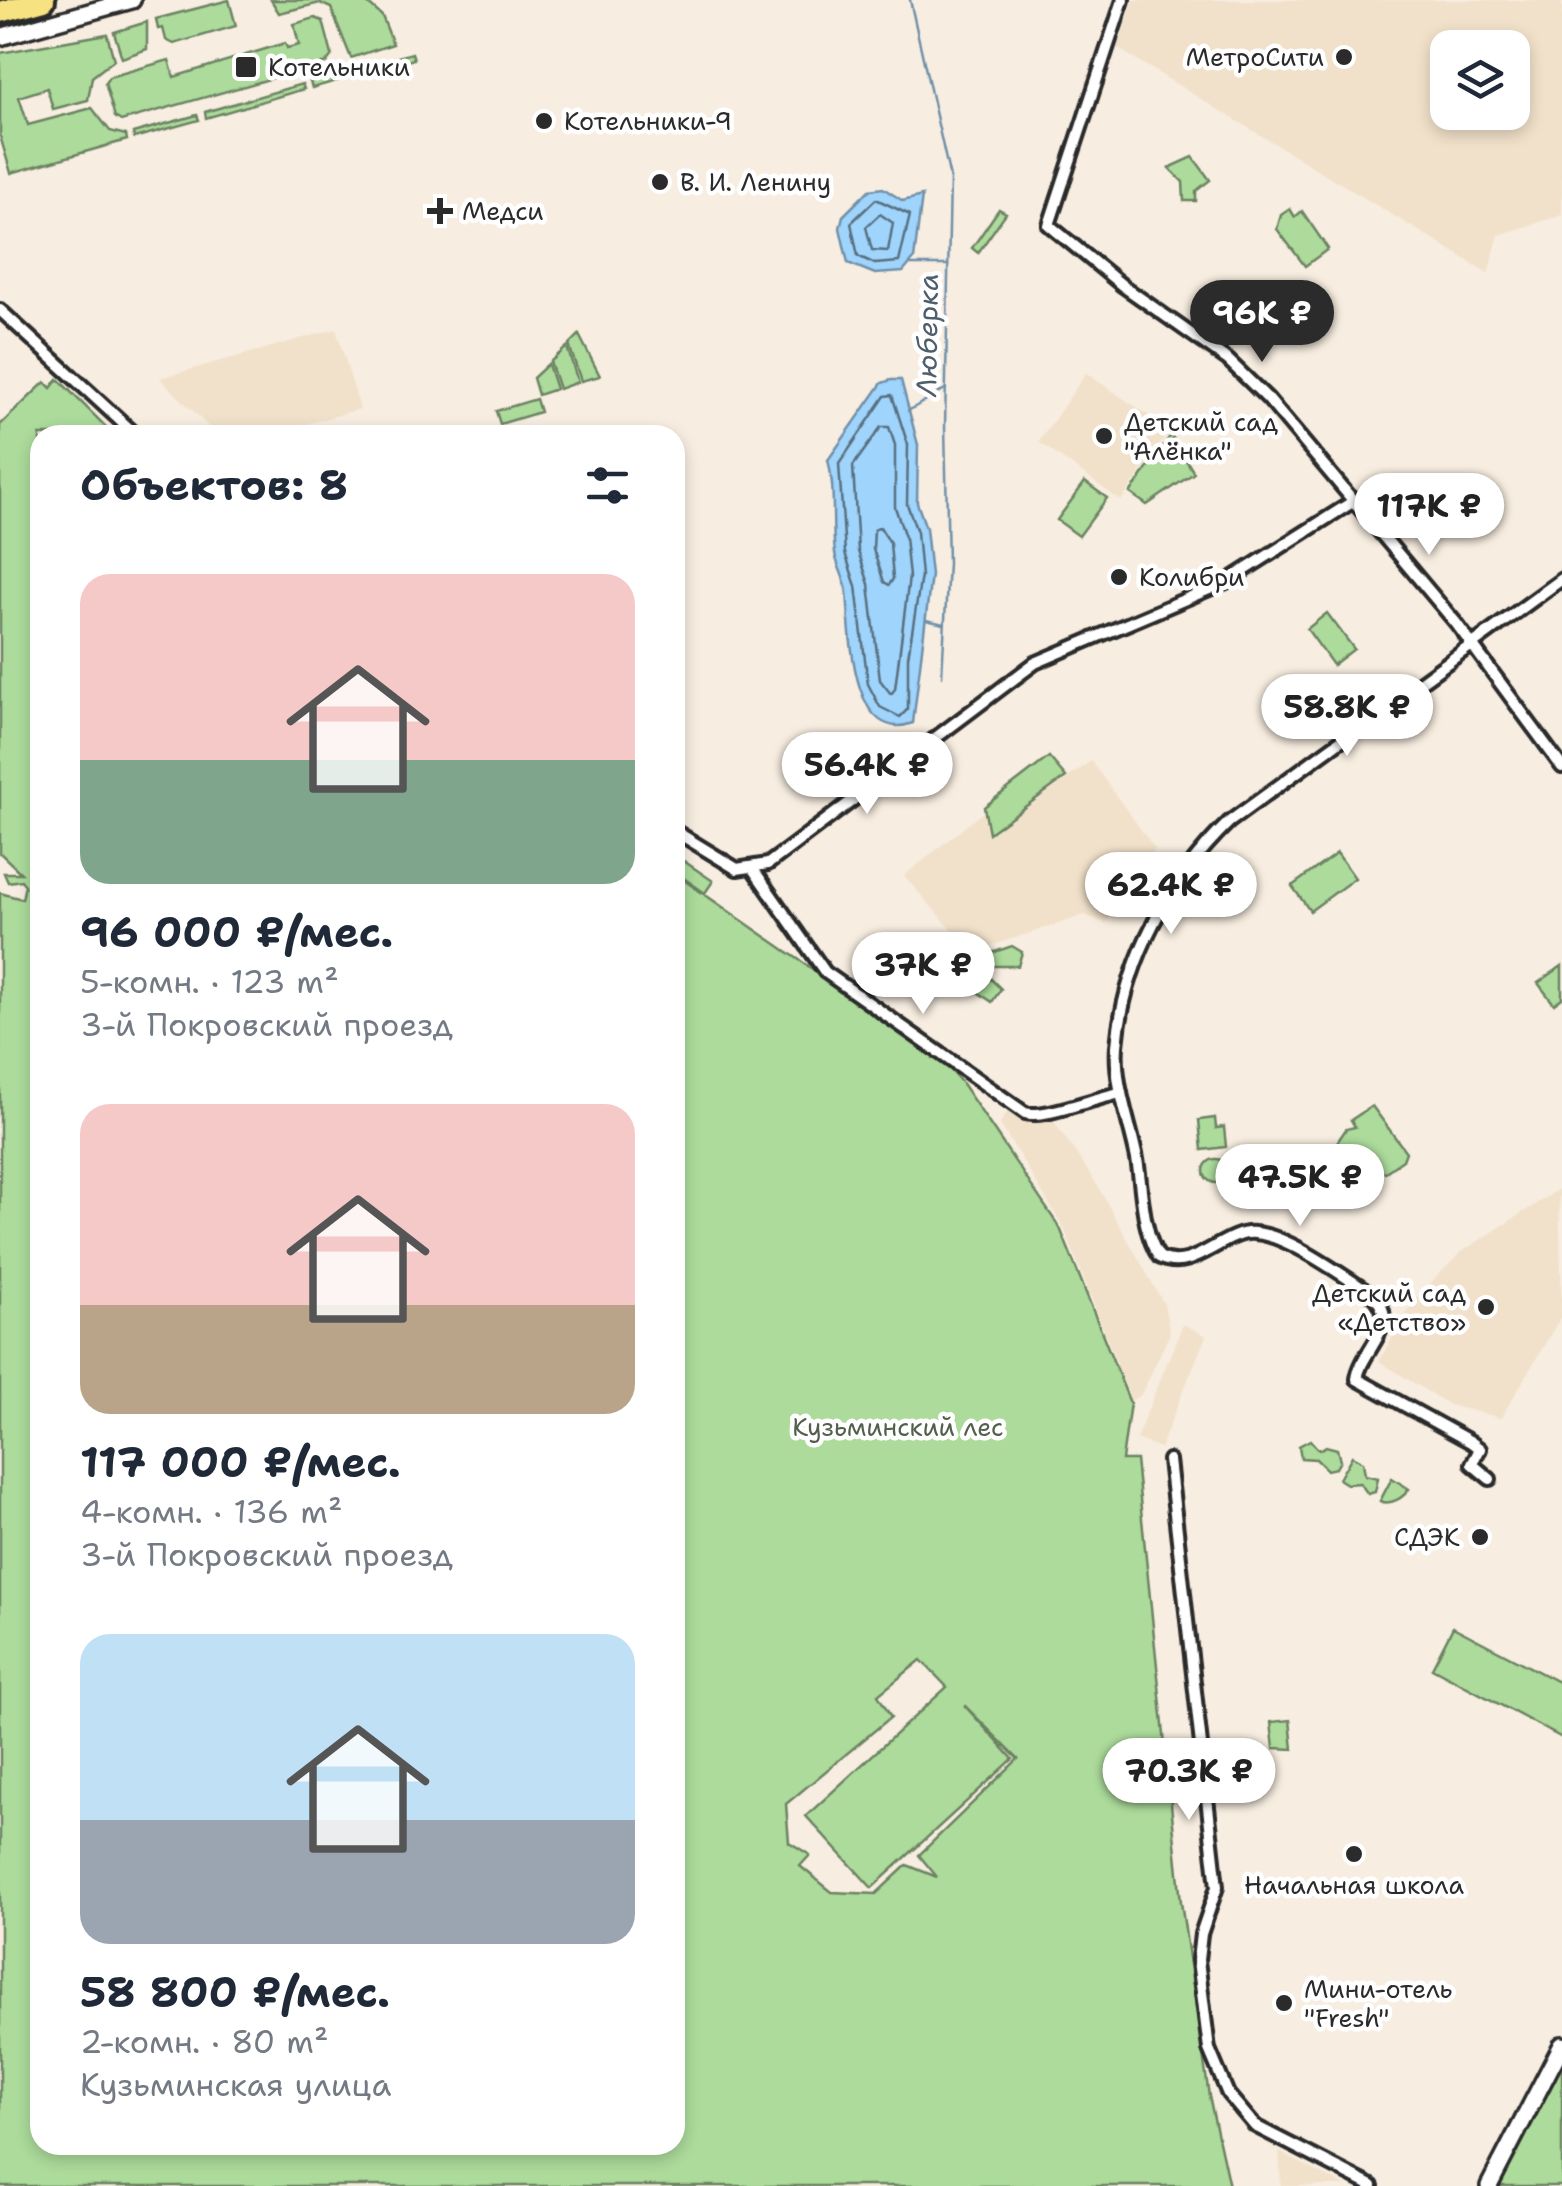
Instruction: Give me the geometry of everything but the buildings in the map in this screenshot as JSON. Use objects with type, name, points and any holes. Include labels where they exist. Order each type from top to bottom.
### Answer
[{"type":"highway","points":[[0,12],[44,0]]},
{"type":"street","points":[[0,37],[132,0]]},
{"type":"street","points":[[1123,0],[1050,226],[1123,286],[1228,360],[1279,411],[1472,644],[1562,767]]},
{"type":"street","points":[[0,310],[125,425]]},
{"type":"street","points":[[685,838],[721,862],[754,869],[782,855],[1046,657],[1220,585],[1354,501]]},
{"type":"street","points":[[1490,1478],[1472,1464],[1480,1449],[1471,1442],[1357,1379],[1383,1326],[1383,1311],[1374,1296],[1279,1239],[1258,1232],[1236,1236],[1187,1260],[1166,1260],[1155,1250],[1120,1093],[1117,1046],[1127,998],[1164,900],[1190,862],[1229,822],[1562,579]]},
{"type":"street","points":[[754,869],[825,972],[1025,1113],[1041,1115],[1085,1098],[1120,1093]]},
{"type":"street","points":[[1168,1460],[1216,1887],[1198,1952],[1212,2060],[1228,2094],[1248,2122],[1372,2186]]},
{"type":"street","points":[[1488,2186],[1562,2045]]},
{"type":"shaded area","points":[[1134,0],[1562,0],[1562,215],[1499,235],[1488,273],[1117,48]]},
{"type":"shaded area","points":[[336,329],[360,409],[303,425],[207,425],[160,378]]},
{"type":"shaded area","name":"Детский сад \"Алёнка\"","points":[[1086,373],[1170,430],[1121,501],[1039,442]]},
{"type":"shaded area","points":[[1091,761],[1155,849],[1106,923],[1085,915],[972,952],[904,876],[983,812],[988,836]]},
{"type":"shaded area","points":[[1009,1110],[1028,1123],[1050,1116],[1094,1180],[1164,1304],[1170,1333],[1141,1395],[1131,1400],[1064,1228],[1000,1124]]},
{"type":"shaded area","name":"Детский сад «Детство»","points":[[1559,1189],[1562,1315],[1501,1418],[1449,1405],[1379,1361],[1415,1299],[1460,1253]]},
{"type":"shaded area","points":[[1183,1324],[1206,1336],[1160,1448],[1136,1439]]},
{"type":"shaded area","points":[[1279,2152],[1328,2177],[1346,2186],[1281,2186]]},
{"type":"green space","points":[[229,0],[236,26],[174,44],[166,40],[163,28],[158,29],[156,19]]},
{"type":"green space","points":[[271,0],[364,0],[382,16],[393,44],[351,58],[331,8],[320,3],[279,13]]},
{"type":"green space","points":[[315,18],[323,21],[332,55],[326,63],[121,121],[115,117],[105,83],[109,77],[169,60],[174,77],[285,43],[287,48],[299,45],[294,24]]},
{"type":"green space","points":[[147,22],[147,49],[122,58],[114,32]]},
{"type":"green space","points":[[107,34],[114,60],[92,77],[88,100],[53,109],[47,88],[19,97],[28,125],[92,108],[110,131],[126,135],[127,140],[11,173],[0,136],[0,53]]},
{"type":"green space","points":[[412,53],[414,59],[312,88],[310,82]]},
{"type":"green space","points":[[302,84],[304,89],[206,118],[205,112]]},
{"type":"green space","points":[[197,115],[199,120],[134,138],[133,133]]},
{"type":"green space","points":[[1193,157],[1210,180],[1196,191],[1196,201],[1184,201],[1183,182],[1169,168]]},
{"type":"green space","points":[[999,209],[1006,213],[978,253],[972,248]]},
{"type":"green space","points":[[1290,209],[1295,217],[1302,211],[1328,249],[1305,266],[1277,229],[1281,215]]},
{"type":"green space","points":[[579,335],[600,376],[581,381],[569,345]]},
{"type":"green space","points":[[567,347],[578,382],[559,389],[550,362]]},
{"type":"green space","points":[[548,364],[556,389],[538,395],[533,378]]},
{"type":"green space","name":"Кузьминский лес","points":[[58,379],[104,425],[30,425],[30,2155],[685,2155],[685,881],[938,1056],[961,1082],[1060,1228],[1130,1403],[1122,1460],[1136,1460],[1181,1902],[1209,2096],[1229,2186],[0,2186],[0,893],[22,899],[25,885],[21,880],[8,882],[4,873],[21,873],[0,853],[0,425],[45,382],[51,388]],"holes":[[[921,1660],[947,1687],[806,1816],[872,1888],[1013,1759],[964,1705],[1018,1759],[919,1855],[937,1877],[907,1865],[876,1894],[832,1892],[800,1866],[810,1855],[789,1842],[786,1804],[891,1717],[878,1695]]]},
{"type":"green space","points":[[536,399],[540,412],[500,424],[496,411]]},
{"type":"green space","points":[[1171,435],[1194,473],[1147,505],[1130,493]]},
{"type":"green space","points":[[1085,482],[1107,498],[1079,536],[1057,520]]},
{"type":"green space","points":[[1327,613],[1354,649],[1333,665],[1307,629]]},
{"type":"green space","points":[[1049,757],[1066,777],[989,833],[984,807]]},
{"type":"green space","points":[[1337,853],[1355,878],[1310,911],[1292,886]]},
{"type":"green space","points":[[685,862],[713,881],[705,893],[685,879]]},
{"type":"green space","points":[[1012,946],[1022,952],[1018,966],[988,966],[977,958]]},
{"type":"green space","points":[[972,960],[1001,989],[992,1002],[959,979]]},
{"type":"green space","points":[[1562,966],[1562,998],[1554,1004],[1538,983]]},
{"type":"green space","points":[[1372,1106],[1406,1152],[1403,1160],[1384,1173],[1333,1164],[1327,1157],[1346,1129],[1355,1127],[1351,1120]]},
{"type":"green space","points":[[1215,1118],[1216,1128],[1224,1127],[1226,1147],[1202,1150],[1199,1120]]},
{"type":"green space","points":[[1216,1159],[1225,1162],[1225,1180],[1216,1183],[1207,1180],[1204,1171],[1207,1162]]},
{"type":"green space","points":[[1310,1440],[1319,1450],[1326,1446],[1337,1449],[1340,1461],[1336,1468],[1327,1470],[1316,1459],[1301,1458],[1299,1446]]},
{"type":"green space","points":[[1352,1456],[1363,1462],[1365,1475],[1378,1478],[1375,1492],[1368,1494],[1360,1483],[1347,1484],[1339,1479]]},
{"type":"green space","points":[[1392,1478],[1409,1489],[1397,1500],[1380,1501]]},
{"type":"green space","points":[[1453,1627],[1562,1684],[1562,1738],[1432,1668]]},
{"type":"green space","points":[[1290,1720],[1293,1749],[1274,1748],[1271,1722]]},
{"type":"green space","points":[[1562,2060],[1562,2186],[1497,2186]]},
{"type":"water","points":[[883,188],[903,201],[922,196],[914,259],[903,272],[875,274],[848,263],[840,228],[843,216],[869,190]]},
{"type":"water","points":[[901,380],[918,445],[917,503],[926,528],[931,575],[913,723],[892,725],[877,717],[865,701],[858,679],[847,591],[835,553],[828,460],[882,383]]},
{"type":"waterway","name":"Люберка","points":[[910,0],[950,178],[945,426],[948,563],[942,676]]},
{"type":"waterway","points":[[911,265],[947,265]]},
{"type":"waterway","points":[[908,411],[945,389]]},
{"type":"waterway","points":[[926,620],[944,624]]},
{"type":"place","name":"МетроСити","points":[[1344,57]]},
{"type":"place","name":"Котельники","points":[[246,67]]},
{"type":"place","name":"Котельники-9","points":[[544,121]]},
{"type":"place","name":"В. И. Ленину","points":[[660,182]]},
{"type":"place","name":"Медси","points":[[440,211]]},
{"type":"place","name":"Детский сад \"Алёнка\"","points":[[1104,436]]},
{"type":"place","name":"Колибри","points":[[1119,577]]},
{"type":"place","name":"Детский сад «Детство»","points":[[1486,1307]]},
{"type":"place","name":"СДЭК","points":[[1480,1537]]},
{"type":"place","name":"Начальная школа","points":[[1354,1854]]},
{"type":"place","name":"Мини-отель \"Fresh\"","points":[[1284,2003]]}]
